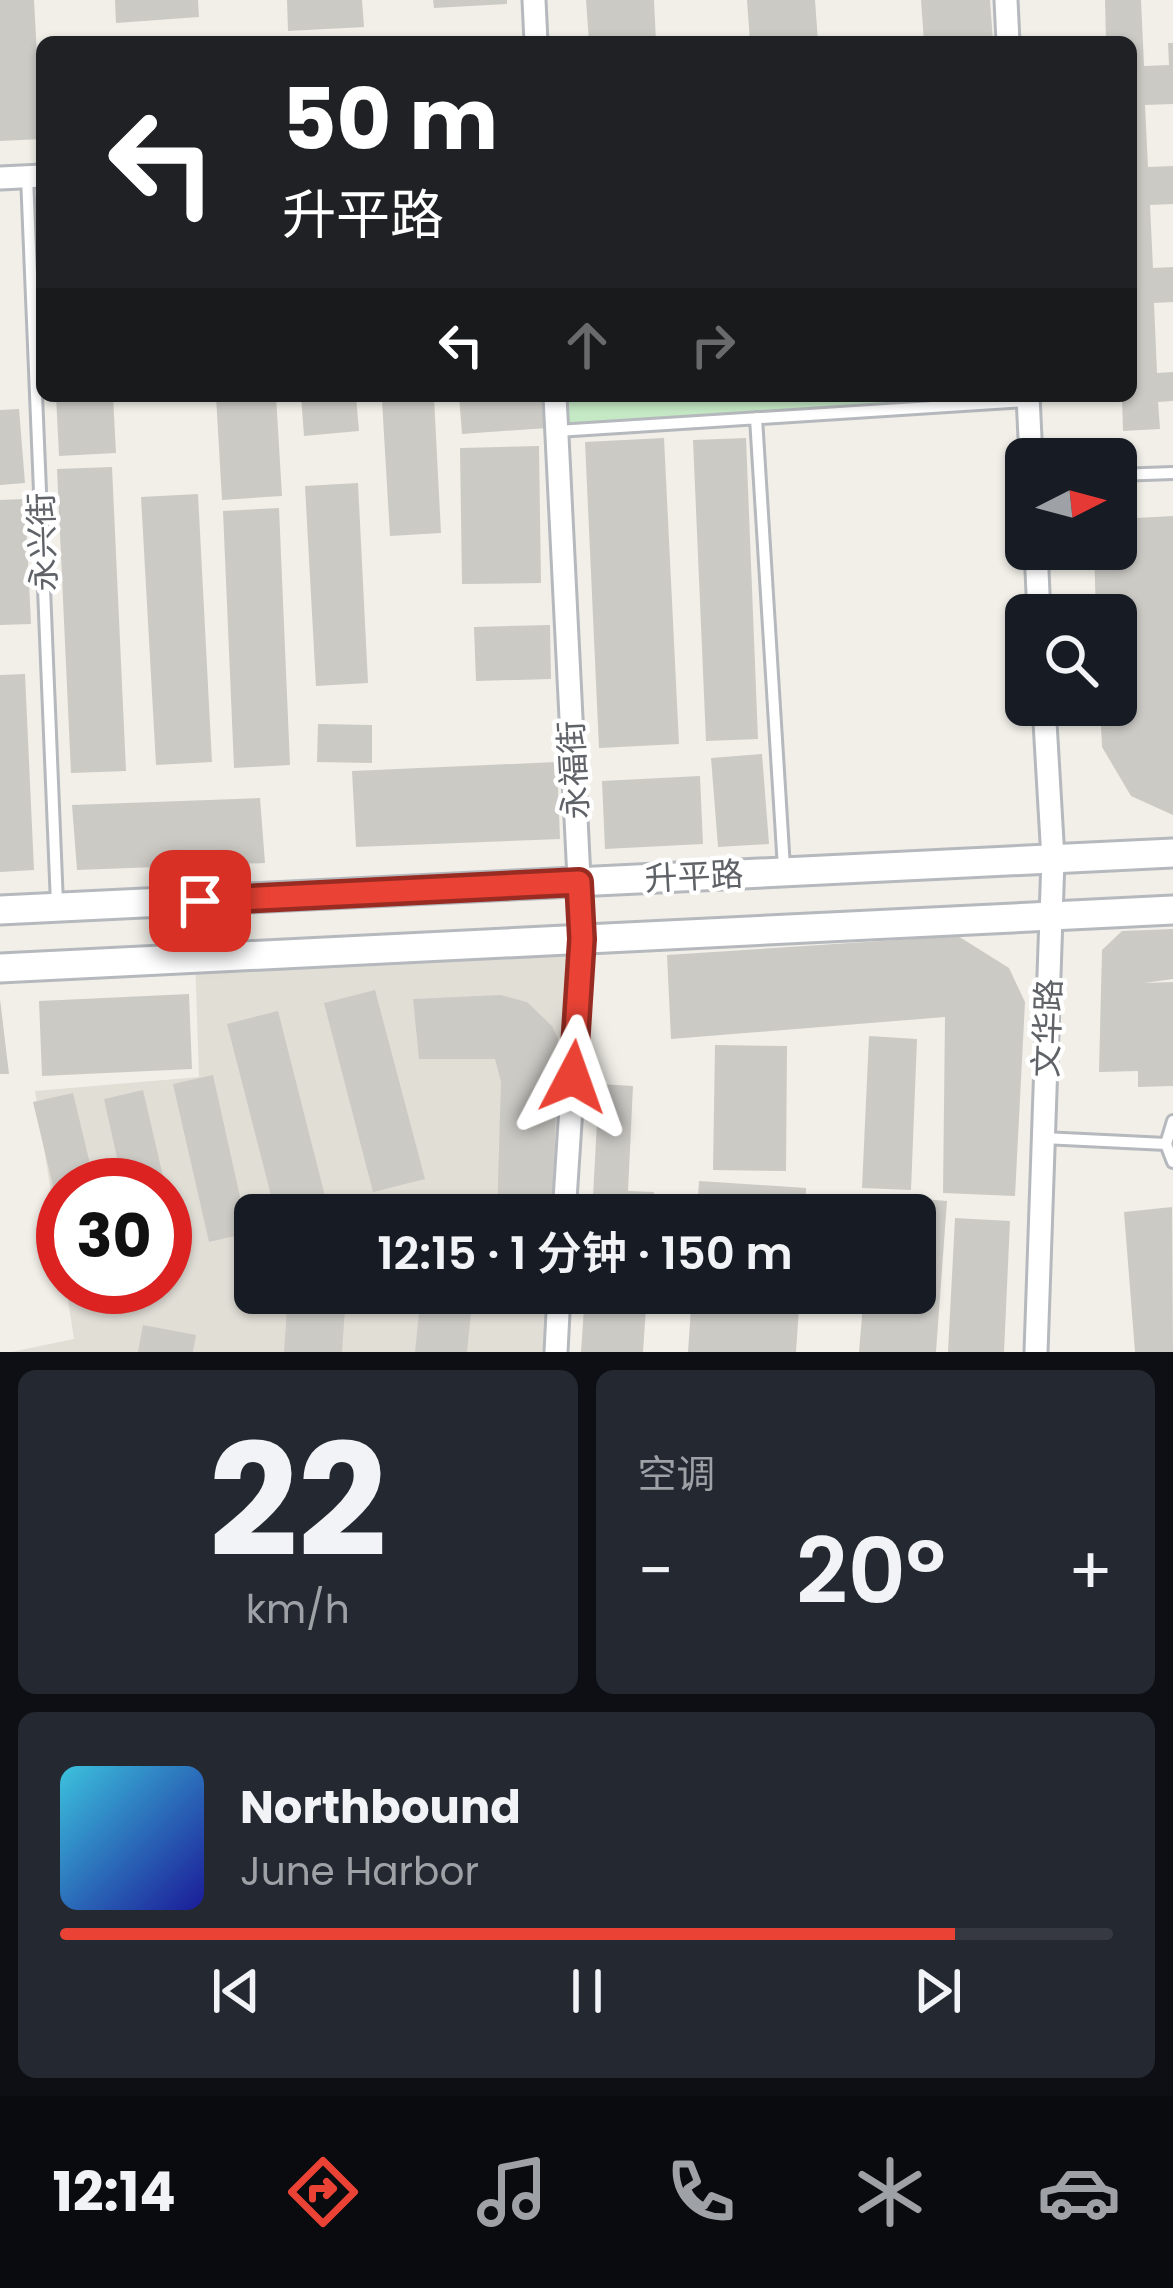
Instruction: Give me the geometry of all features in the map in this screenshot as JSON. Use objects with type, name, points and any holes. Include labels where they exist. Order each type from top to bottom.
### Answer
[{"type":"street","points":[[534,0],[536,36]]},
{"type":"street","points":[[1006,0],[1008,36]]},
{"type":"street","points":[[0,178],[34,176]]},
{"type":"street","name":"永福街","points":[[555,402],[582,939],[565,1194]]},
{"type":"street","points":[[1028,402],[1030,438]]},
{"type":"street","name":"文华路","points":[[1036,1352],[1053,859],[1045,726]]},
{"type":"street","name":"升平路","points":[[0,910],[1173,853]]},
{"type":"street","name":"升平路","points":[[0,968],[1173,910]]},
{"type":"street","points":[[556,1352],[558,1314]]},
{"type":"lane","name":"永兴街","points":[[34,176],[36,240]]},
{"type":"lane","name":"永兴街","points":[[41,402],[57,908]]},
{"type":"lane","points":[[557,430],[974,402]]},
{"type":"lane","points":[[756,418],[785,872]]},
{"type":"lane","points":[[1137,475],[1173,472]]},
{"type":"lane","points":[[1173,1121],[1166,1144],[1173,1162]]},
{"type":"lane","points":[[1043,1138],[1166,1144]]},
{"type":"shaded area","points":[[582,939],[565,1194],[234,1194],[234,1314],[558,1314],[556,1352],[11,1352],[74,1339],[70,1314],[192,1314],[192,1158],[46,1158],[35,1091],[199,1077],[195,958]]},
{"type":"green space","points":[[555,402],[947,402],[557,431]]},
{"type":"building","points":[[0,0],[34,0],[36,139],[0,141]]},
{"type":"building","points":[[115,0],[198,0],[199,17],[116,23]]},
{"type":"building","points":[[287,0],[362,0],[364,27],[288,31]]},
{"type":"building","points":[[433,0],[507,0],[507,4],[434,8]]},
{"type":"building","points":[[586,0],[654,0],[656,36],[589,36]]},
{"type":"building","points":[[747,0],[815,0],[818,36],[750,36]]},
{"type":"building","points":[[921,0],[990,0],[993,36],[924,36]]},
{"type":"building","points":[[1105,0],[1141,0],[1144,66],[1169,65],[1168,43],[1173,43],[1173,104],[1145,105],[1148,167],[1173,166],[1173,204],[1150,205],[1153,268],[1173,267],[1173,302],[1154,303],[1157,373],[1173,372],[1173,401],[1158,402],[1160,429],[1123,431],[1122,402],[1137,402],[1137,36],[1106,36]]},
{"type":"building","points":[[56,402],[113,402],[116,453],[59,456]]},
{"type":"building","points":[[216,402],[276,402],[282,496],[222,500]]},
{"type":"building","points":[[301,402],[357,402],[359,431],[304,436]]},
{"type":"building","points":[[382,402],[434,402],[441,533],[390,536]]},
{"type":"building","points":[[459,402],[545,402],[547,428],[462,434]]},
{"type":"building","points":[[19,409],[25,483],[0,485],[0,410]]},
{"type":"building","points":[[664,438],[679,744],[599,748],[585,442]]},
{"type":"building","points":[[746,438],[758,739],[706,741],[693,440]]},
{"type":"building","points":[[539,446],[541,583],[462,584],[460,448]]},
{"type":"building","points":[[112,467],[126,771],[71,773],[57,469]]},
{"type":"building","points":[[358,483],[368,683],[316,686],[305,486]]},
{"type":"building","points":[[198,494],[212,762],[156,765],[141,497]]},
{"type":"building","points":[[25,499],[31,624],[0,625],[0,500]]},
{"type":"building","points":[[279,508],[290,765],[234,768],[223,511]]},
{"type":"building","points":[[1173,516],[1173,815],[1131,796],[1102,747],[1101,726],[1137,726],[1137,594],[1095,594],[1095,570],[1137,570],[1137,518]]},
{"type":"building","points":[[550,625],[551,679],[476,681],[474,627]]},
{"type":"building","points":[[25,674],[34,870],[0,872],[0,675]]},
{"type":"building","points":[[318,724],[372,725],[372,763],[317,762]]},
{"type":"building","points":[[762,754],[769,844],[718,847],[711,758]]},
{"type":"building","points":[[557,762],[560,839],[356,847],[352,771]]},
{"type":"building","points":[[700,776],[703,844],[605,849],[602,781]]},
{"type":"building","points":[[260,798],[265,863],[77,870],[72,805]]},
{"type":"building","points":[[1173,929],[1173,979],[1144,983],[1173,982],[1173,1086],[1138,1087],[1138,1071],[1099,1072],[1102,950],[1122,931]]},
{"type":"building","points":[[958,936],[1009,968],[1025,1002],[1015,1196],[943,1193],[945,1017],[671,1039],[667,955]]},
{"type":"building","points":[[375,990],[425,1179],[373,1192],[324,1003]]},
{"type":"building","points":[[189,994],[192,1069],[42,1076],[39,1001]]},
{"type":"building","points":[[501,995],[527,1002],[552,1026],[558,1039],[554,1194],[498,1194],[501,1082],[495,1059],[419,1059],[413,999]]},
{"type":"building","points":[[0,999],[9,1074],[0,1074]]},
{"type":"building","points":[[278,1011],[324,1194],[271,1194],[227,1024]]},
{"type":"building","points":[[869,1036],[917,1039],[911,1190],[862,1188]]},
{"type":"building","points":[[715,1045],[787,1046],[786,1171],[713,1170]]},
{"type":"building","points":[[213,1075],[239,1194],[234,1194],[234,1236],[209,1242],[173,1084]]},
{"type":"building","points":[[599,1084],[633,1086],[628,1191],[654,1194],[593,1194]]},
{"type":"building","points":[[143,1090],[159,1158],[117,1158],[104,1099]]},
{"type":"building","points":[[73,1093],[89,1158],[46,1158],[33,1102]]},
{"type":"building","points":[[699,1181],[806,1188],[806,1194],[698,1194]]},
{"type":"building","points":[[936,1200],[947,1201],[936,1352],[859,1352],[862,1314],[936,1314]]},
{"type":"building","points":[[1172,1207],[1173,1352],[1135,1352],[1124,1212]]},
{"type":"building","points":[[955,1218],[1010,1221],[1004,1352],[948,1352]]},
{"type":"building","points":[[287,1314],[345,1314],[342,1352],[284,1352]]},
{"type":"building","points":[[419,1314],[471,1314],[467,1352],[415,1352]]},
{"type":"building","points":[[584,1314],[646,1314],[643,1352],[581,1352]]},
{"type":"building","points":[[691,1314],[799,1314],[796,1352],[688,1352]]},
{"type":"building","points":[[143,1325],[196,1335],[193,1352],[138,1352]]},
{"type":"route","points":[[200,901],[579,882],[582,939],[573,1077]]}]
